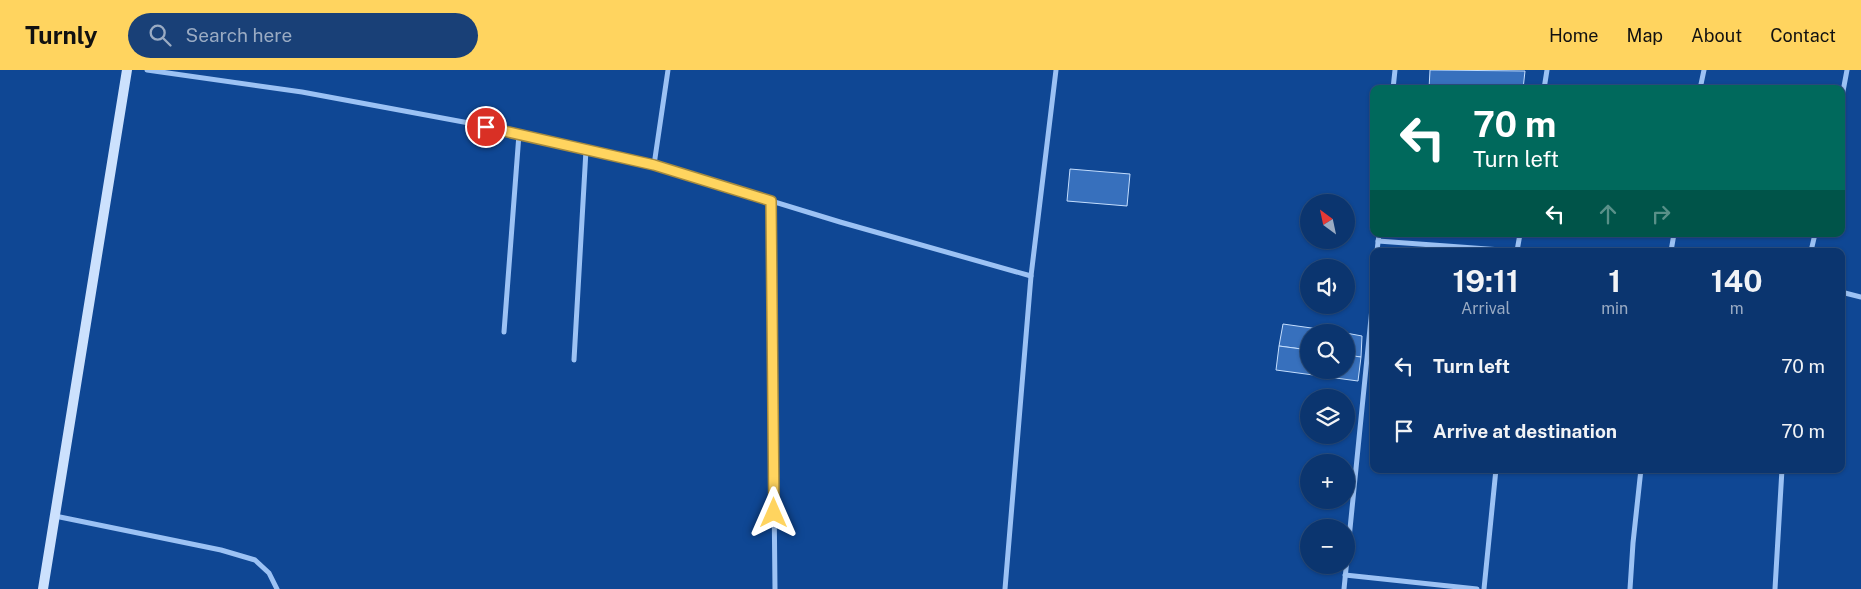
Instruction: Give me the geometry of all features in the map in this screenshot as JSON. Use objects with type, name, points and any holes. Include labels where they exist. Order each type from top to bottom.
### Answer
[{"type":"street","points":[[43,589],[127,70]]},
{"type":"street","points":[[147,70],[302,92],[469,123],[654,165],[1031,276]]},
{"type":"street","points":[[654,165],[668,70]]},
{"type":"street","points":[[1005,589],[1031,276],[1056,70]]},
{"type":"street","points":[[1394,85],[1395,70]]},
{"type":"street","points":[[1545,85],[1547,70]]},
{"type":"street","points":[[1701,85],[1704,70]]},
{"type":"street","points":[[1844,85],[1847,70]]},
{"type":"street","points":[[504,332],[520,134]]},
{"type":"street","points":[[574,360],[586,150]]},
{"type":"street","points":[[771,201],[774,589]]},
{"type":"street","points":[[1377,248],[1379,237]]},
{"type":"street","points":[[1378,241],[1475,248]]},
{"type":"street","points":[[1845,293],[1861,297]]},
{"type":"street","points":[[1351,519],[1370,327]]},
{"type":"street","points":[[1484,589],[1496,473]]},
{"type":"street","points":[[1630,589],[1641,473]]},
{"type":"street","points":[[1776,589],[1782,473]]},
{"type":"street","points":[[55,516],[221,550],[255,560],[269,573],[277,589]]},
{"type":"street","points":[[1344,589],[1345,574],[1477,589]]},
{"type":"building","points":[[1430,70],[1525,71],[1523,85],[1429,85]]},
{"type":"building","points":[[1070,169],[1130,174],[1127,206],[1067,201]]},
{"type":"building","points":[[1283,324],[1300,326],[1300,349],[1279,346]]},
{"type":"building","points":[[1355,335],[1362,336],[1361,357],[1355,356]]},
{"type":"building","points":[[1279,346],[1300,349],[1300,373],[1276,370]]},
{"type":"building","points":[[1355,356],[1361,357],[1358,381],[1343,379],[1355,379]]},
{"type":"route","points":[[486,127],[654,165],[771,201],[774,513]]}]
